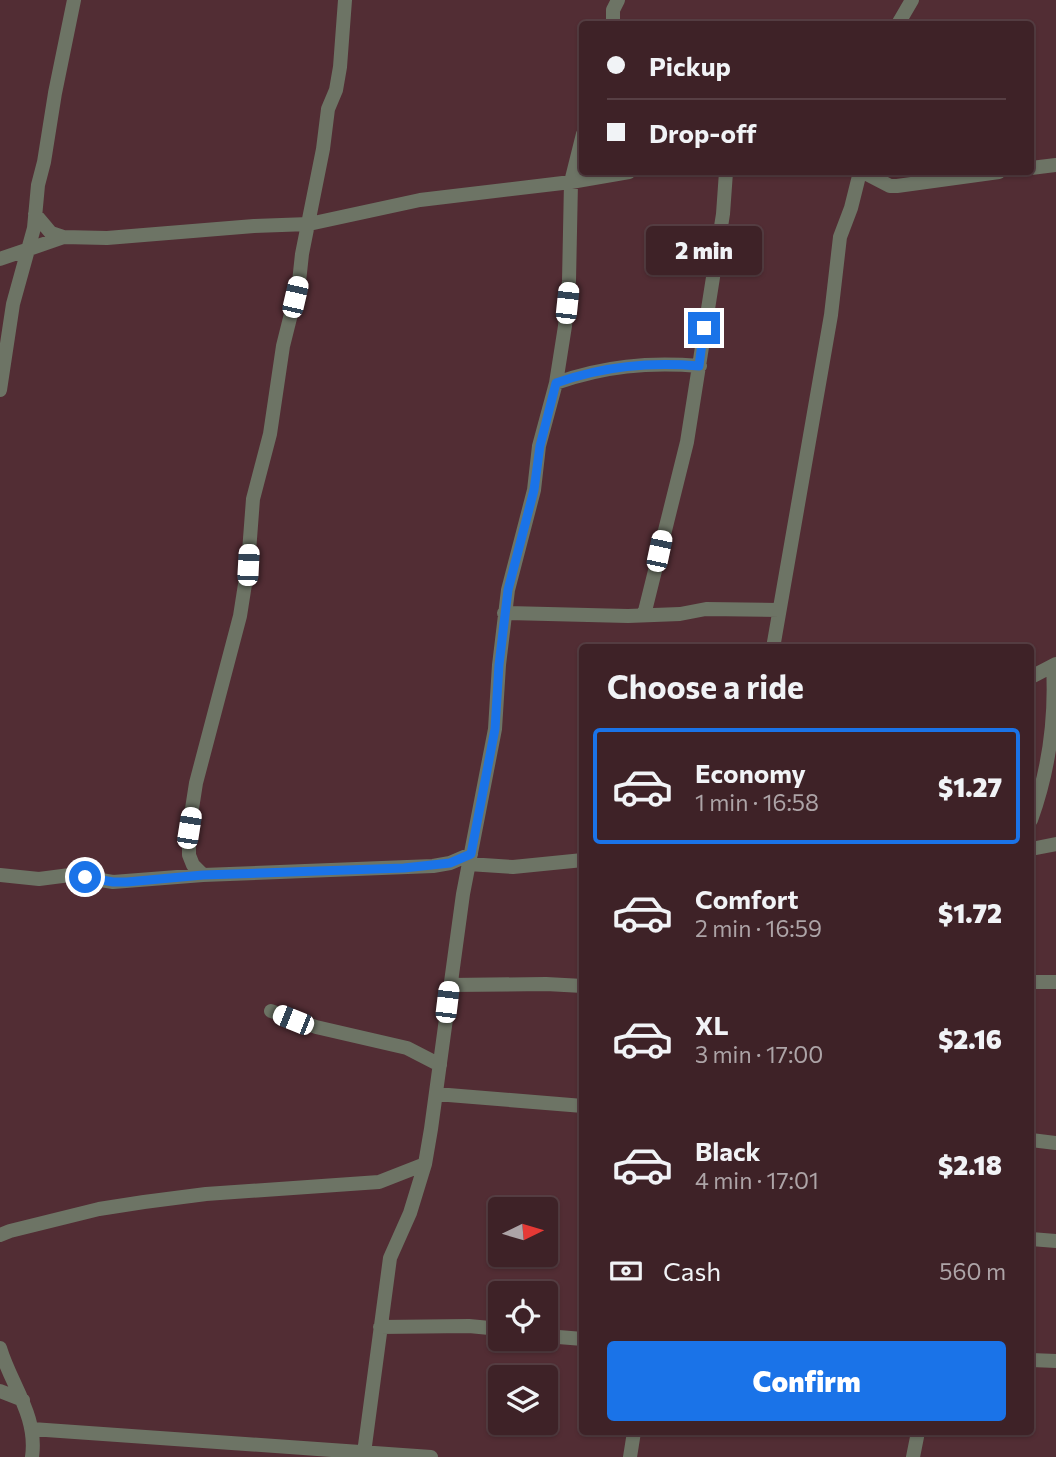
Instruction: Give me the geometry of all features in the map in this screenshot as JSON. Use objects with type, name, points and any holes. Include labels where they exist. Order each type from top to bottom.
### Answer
[{"type":"street","points":[[0,390],[13,304],[29,249],[38,185],[74,0]]},
{"type":"street","points":[[203,875],[193,865],[189,855],[193,802],[240,616],[248,565],[253,499],[270,434],[283,346],[299,282],[328,109],[336,90],[345,0]]},
{"type":"street","points":[[613,21],[612,10],[618,0]]},
{"type":"street","points":[[900,21],[912,0]]},
{"type":"street","points":[[363,1455],[390,1258],[393,1246],[410,1213],[425,1164],[465,883],[495,729],[504,613],[514,561],[534,490],[540,446],[556,383],[569,281],[571,182],[579,150]]},
{"type":"street","points":[[1034,168],[1056,165]]},
{"type":"street","points":[[35,214],[51,233],[64,237],[107,238],[309,224],[420,200],[612,175]]},
{"type":"street","points":[[644,615],[687,442],[723,214],[726,175]]},
{"type":"street","points":[[774,644],[831,315],[840,237],[861,175]]},
{"type":"street","points":[[868,175],[891,186],[977,175]]},
{"type":"street","points":[[0,259],[64,237]]},
{"type":"street","points":[[556,383],[611,367],[665,363],[699,366]]},
{"type":"street","points":[[504,613],[644,615],[680,614],[706,609],[779,610]]},
{"type":"street","points":[[1034,676],[1055,665],[1050,745],[1043,786],[1034,812]]},
{"type":"street","points":[[1034,848],[1056,844]]},
{"type":"street","points":[[0,875],[39,879],[70,875],[113,882],[203,875],[438,865],[470,859],[513,867],[579,860]]},
{"type":"street","points":[[438,865],[455,871],[465,883]]},
{"type":"street","points":[[450,985],[579,986]]},
{"type":"street","points":[[271,1011],[316,1027],[407,1048],[440,1065]]},
{"type":"street","points":[[436,1094],[579,1106]]},
{"type":"street","points":[[1034,1140],[1056,1143]]},
{"type":"street","points":[[0,1235],[99,1209],[144,1202],[379,1182],[425,1164]]},
{"type":"street","points":[[1034,1239],[1056,1241]]},
{"type":"street","points":[[380,1327],[488,1328]]},
{"type":"street","points":[[558,1337],[579,1339]]},
{"type":"street","points":[[0,1348],[6,1368],[23,1400],[32,1429],[32,1457]]},
{"type":"street","points":[[1034,1360],[1056,1361]]},
{"type":"street","points":[[0,1391],[23,1400]]},
{"type":"street","points":[[32,1429],[363,1455],[430,1457]]},
{"type":"street","points":[[630,1457],[634,1435]]},
{"type":"street","points":[[913,1457],[917,1435]]},
{"type":"route","points":[[85,877],[127,882],[203,875],[404,868],[450,863],[471,854],[495,729],[508,590],[534,490],[540,446],[556,383],[611,367],[665,363],[699,366],[704,328]]}]
